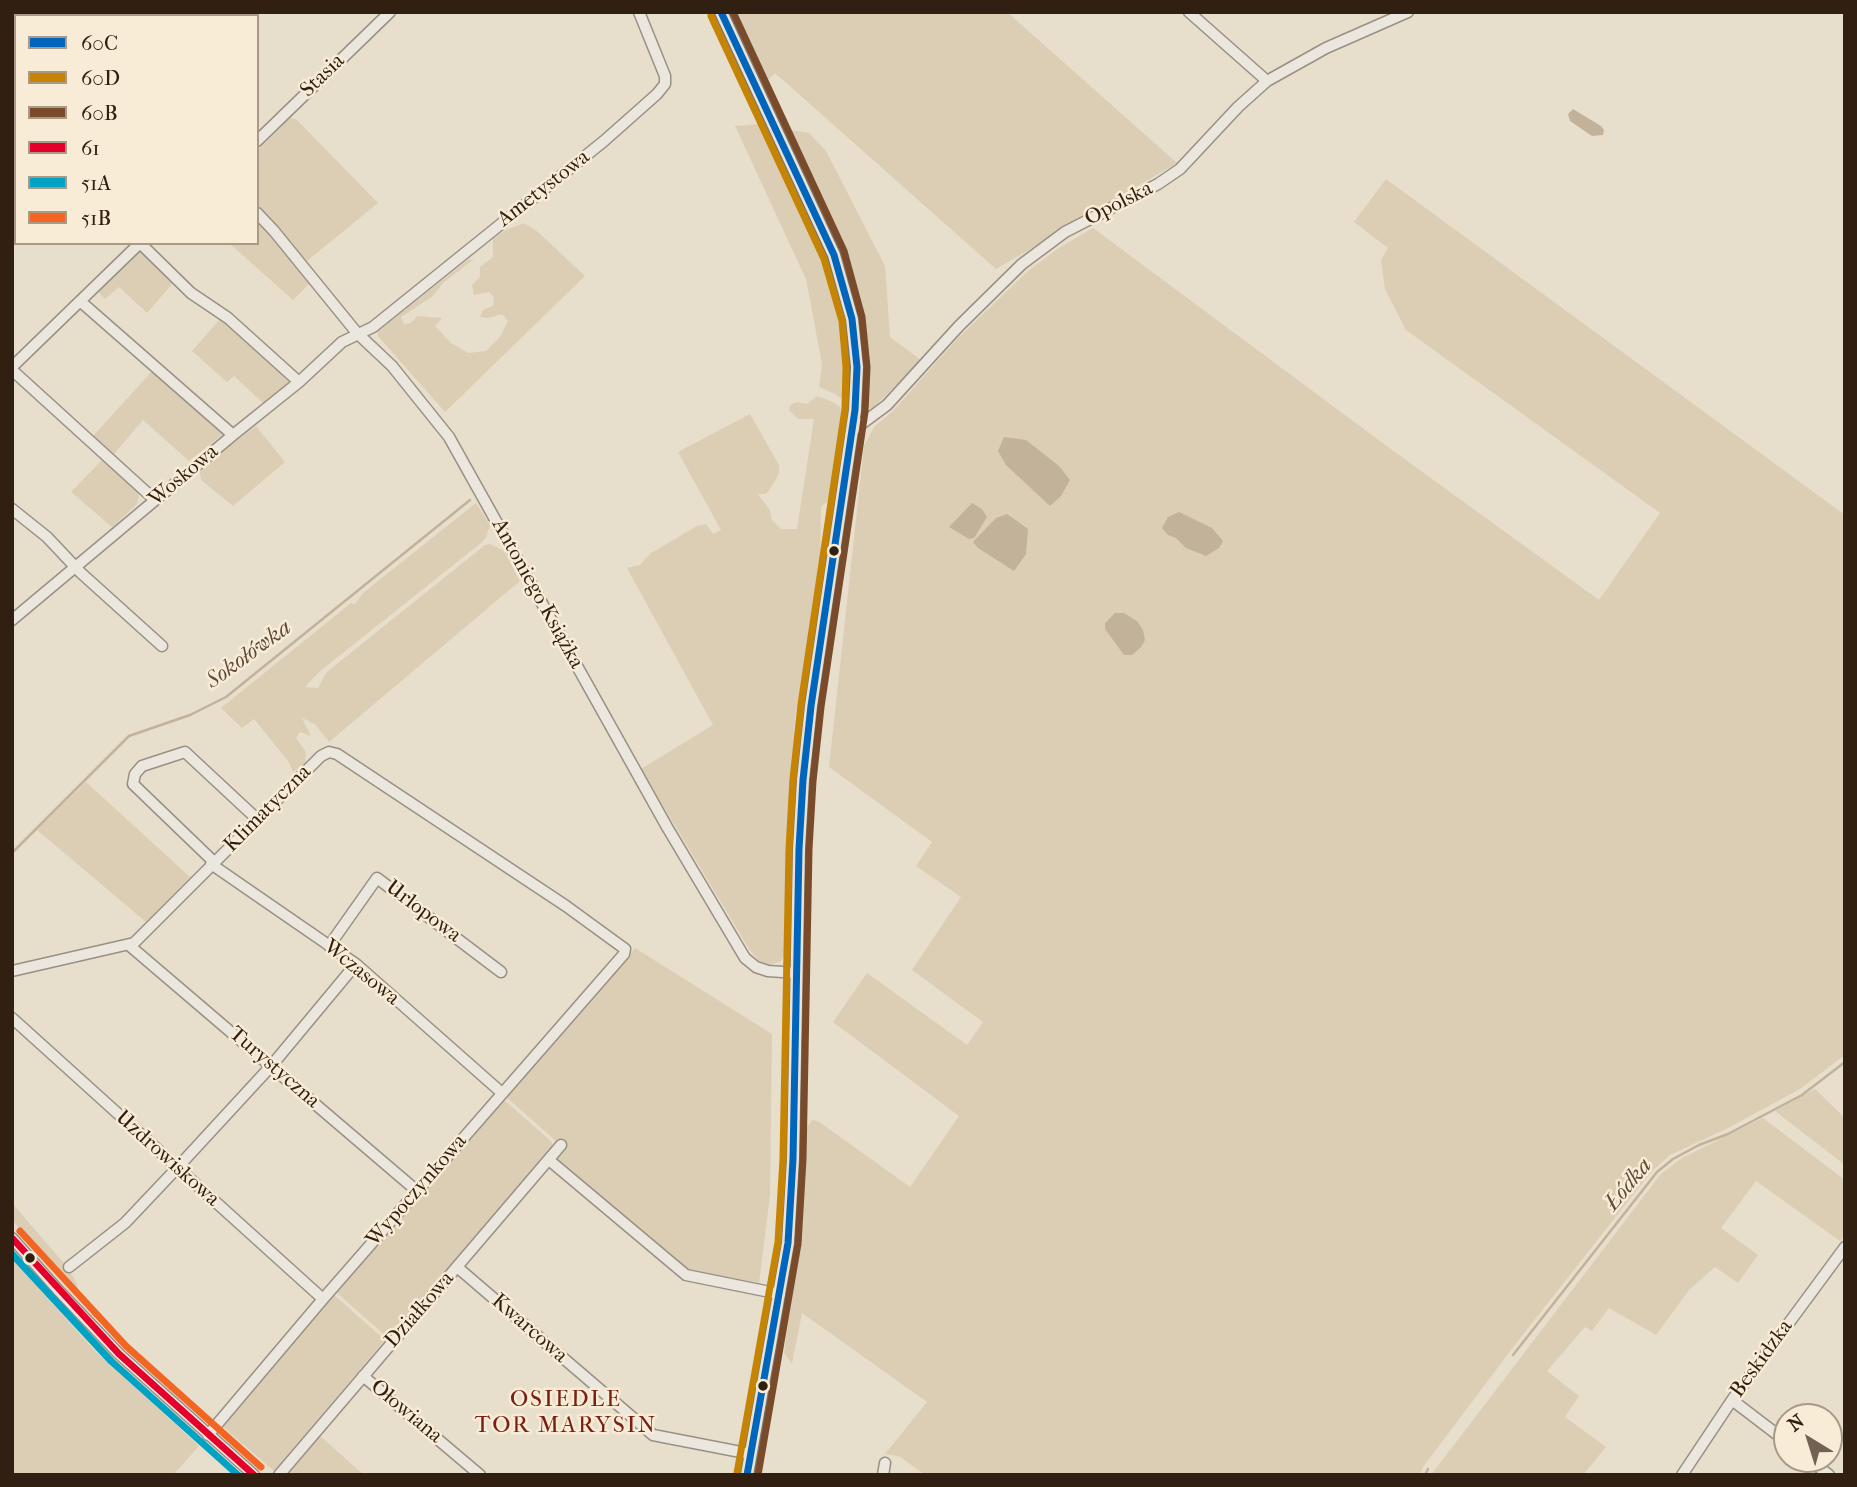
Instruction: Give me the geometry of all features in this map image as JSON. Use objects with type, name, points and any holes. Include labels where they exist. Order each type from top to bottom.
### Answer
[{"type":"main road","points":[[720,12],[827,239],[845,288],[858,367],[852,431],[807,743],[800,836],[792,1186],[788,1243],[747,1475]]},
{"type":"street","name":"Stasia","points":[[259,139],[390,12]]},
{"type":"street","name":"Ametystowa","points":[[357,333],[373,327],[604,141],[662,89],[664,69],[639,12]]},
{"type":"street","points":[[1189,12],[1267,81]]},
{"type":"street","name":"Opolska","points":[[852,431],[887,405],[959,326],[1022,264],[1065,232],[1158,184],[1180,169],[1238,107],[1267,81],[1326,48],[1409,12]]},
{"type":"street","name":"Antoniego Książka","points":[[259,215],[357,333],[392,366],[449,437],[667,827],[746,958],[756,967],[768,971],[797,973]]},
{"type":"street","points":[[138,245],[12,368],[155,500]]},
{"type":"street","points":[[142,245],[191,293],[228,318],[299,382]]},
{"type":"street","points":[[80,301],[233,435]]},
{"type":"street","name":"Woskowa","points":[[12,620],[299,382],[335,347],[357,333]]},
{"type":"street","points":[[12,509],[47,537],[162,646]]},
{"type":"street","name":"Wczasowa","points":[[257,819],[185,752],[142,766],[132,780],[213,863],[356,964],[502,1093]]},
{"type":"street","name":"Klimatyczna","points":[[130,946],[321,756],[333,752],[566,906],[625,949]]},
{"type":"street","name":"Urlopowa","points":[[329,946],[377,878],[501,972]]},
{"type":"street","points":[[12,971],[130,946]]},
{"type":"street","name":"Turystyczna","points":[[130,946],[417,1191]]},
{"type":"street","name":"Wypoczynkowa","points":[[208,1435],[323,1298],[624,954],[625,949]]},
{"type":"street","points":[[69,1267],[124,1223],[178,1167],[272,1065],[356,964]]},
{"type":"street","name":"Uzdrowiskowa","points":[[12,1018],[323,1298]]},
{"type":"street","name":"Działkowa","points":[[279,1475],[561,1145]]},
{"type":"street","points":[[549,1160],[686,1275],[780,1294]]},
{"type":"street","points":[[12,1238],[102,1337],[254,1475]]},
{"type":"street","name":"Beskidzka","points":[[1682,1475],[1732,1400],[1845,1247]]},
{"type":"street","name":"Kwarcowa","points":[[457,1267],[653,1435],[751,1454]]},
{"type":"street","name":"Ołowiana","points":[[363,1376],[480,1475]]},
{"type":"street","points":[[1732,1400],[1773,1431]]},
{"type":"street","points":[[883,1475],[886,1463]]},
{"type":"shaded area","points":[[736,12],[1007,12],[1177,163],[996,269],[775,73],[768,80]]},
{"type":"shaded area","points":[[1573,109],[1601,126],[1603,135],[1592,136],[1570,121],[1568,114]]},
{"type":"shaded area","points":[[290,118],[296,119],[378,203],[307,261],[259,210],[259,149]]},
{"type":"shaded area","points":[[760,124],[819,246],[839,304],[847,346],[847,403],[819,387],[822,364],[806,279],[735,126]]},
{"type":"shaded area","points":[[790,130],[809,133],[826,151],[885,266],[890,337],[921,360],[872,409],[865,404],[867,341],[860,296],[850,265]]},
{"type":"shaded area","points":[[1386,179],[1845,515],[1845,1055],[1800,1089],[1728,1128],[1670,1155],[1651,1172],[1514,1346],[1423,1467],[1420,1475],[925,1475],[899,1456],[885,1454],[927,1402],[802,1313],[792,1364],[784,1353],[801,1230],[804,1132],[812,1120],[818,1121],[910,1187],[959,1116],[833,1022],[867,973],[967,1045],[983,1022],[912,970],[961,897],[916,866],[932,842],[829,767],[864,446],[874,427],[893,411],[957,339],[1028,271],[1093,228],[1599,600],[1660,513],[1406,330],[1385,289],[1381,260],[1388,248],[1354,222]]},
{"type":"shaded area","points":[[259,221],[272,233],[309,284],[293,300],[231,245],[259,245]]},
{"type":"shaded area","points":[[524,223],[538,232],[585,276],[445,412],[378,336],[378,331],[468,260],[474,259],[443,283],[433,296],[401,317],[404,324],[411,323],[417,316],[442,318],[435,326],[451,343],[468,353],[486,351],[500,337],[508,321],[502,314],[480,317],[483,310],[493,306],[494,297],[489,292],[474,295],[472,285],[480,277],[480,267],[493,257],[493,239]]},
{"type":"shaded area","points":[[139,252],[173,283],[147,313],[119,287],[105,299],[98,292]]},
{"type":"shaded area","points":[[220,319],[224,319],[289,378],[290,382],[263,403],[234,376],[227,382],[192,351]]},
{"type":"shaded area","points":[[154,369],[223,431],[223,434],[189,461],[143,420],[114,454],[93,436]]},
{"type":"shaded area","points":[[817,396],[841,408],[837,463],[831,498],[821,507],[820,570],[795,717],[788,834],[787,950],[781,961],[770,965],[759,961],[749,949],[641,769],[713,725],[627,568],[640,565],[651,553],[697,526],[706,524],[713,534],[721,530],[678,452],[750,414],[779,465],[779,473],[772,486],[766,494],[758,494],[770,510],[772,520],[781,529],[797,529],[814,419],[798,419],[789,410],[790,405],[797,402],[807,404]]},
{"type":"shaded area","points":[[256,426],[285,462],[233,506],[201,480],[200,472],[205,465]]},
{"type":"shaded area","points":[[1004,437],[1026,440],[1059,466],[1070,480],[1061,496],[1050,506],[1006,465],[998,451]]},
{"type":"shaded area","points":[[104,458],[135,485],[139,496],[137,504],[112,527],[71,492]]},
{"type":"shaded area","points":[[476,503],[490,525],[481,543],[319,672],[305,687],[318,688],[326,673],[485,545],[490,544],[504,551],[520,581],[329,742],[315,724],[302,718],[311,736],[300,732],[296,738],[306,752],[305,763],[293,772],[289,762],[254,719],[242,728],[221,708],[351,603],[355,604],[363,593]]},
{"type":"shaded area","points":[[972,503],[982,509],[987,517],[974,538],[969,539],[949,527]]},
{"type":"shaded area","points":[[1179,512],[1212,528],[1223,541],[1219,548],[1206,556],[1186,548],[1176,538],[1168,535],[1162,528],[1168,517]]},
{"type":"shaded area","points":[[1007,514],[1028,529],[1026,554],[1014,571],[973,542],[996,518]]},
{"type":"shaded area","points":[[1115,613],[1124,613],[1137,621],[1143,630],[1145,640],[1132,655],[1124,655],[1105,629],[1105,623]]},
{"type":"shaded area","points":[[86,782],[190,877],[146,922],[37,830]]},
{"type":"shaded area","points":[[635,948],[772,1034],[770,1195],[759,1283],[693,1271],[676,1264],[555,1159],[564,1148],[506,1097]]},
{"type":"shaded area","points":[[1815,1089],[1845,1118],[1845,1165],[1775,1111]]},
{"type":"shaded area","points":[[504,1100],[552,1142],[552,1147],[388,1338],[336,1292]]},
{"type":"shaded area","points":[[1763,1118],[1845,1180],[1845,1236],[1840,1241],[1756,1181],[1721,1228],[1758,1255],[1738,1283],[1715,1267],[1689,1290],[1656,1335],[1609,1308],[1592,1331],[1585,1327],[1547,1371],[1579,1396],[1565,1417],[1606,1447],[1583,1475],[1431,1475],[1660,1175],[1682,1158]]},
{"type":"shaded area","points":[[12,1203],[68,1268],[78,1288],[76,1291],[12,1220]]},
{"type":"shaded area","points":[[12,1259],[96,1352],[199,1446],[173,1475],[12,1475]]},
{"type":"shaded area","points":[[334,1295],[385,1340],[274,1471],[221,1425]]},
{"type":"shaded area","points":[[319,1435],[364,1475],[286,1475]]},
{"type":"waterway","name":"Sokołówka","points":[[12,853],[129,736],[190,715],[226,697],[470,500]]},
{"type":"waterway","name":"Łódka","points":[[1513,1355],[1657,1172],[1673,1159],[1699,1145],[1728,1134],[1802,1095],[1845,1062]]},
{"type":"waterway","name":"Łódka","points":[[1425,1475],[1428,1469]]},
{"type":"transit line","name":"60C","points":[[721,12],[834,255],[852,319],[857,367],[855,410],[811,706],[803,780],[799,849],[793,1159],[788,1243],[747,1475]]},
{"type":"transit line","name":"60B","points":[[733,12],[844,251],[862,317],[867,367],[865,412],[821,707],[813,781],[809,849],[803,1159],[798,1244],[758,1475]]},
{"type":"transit line","name":"60D","points":[[711,16],[824,259],[842,321],[846,367],[845,409],[801,704],[793,779],[789,849],[783,1159],[778,1242],[737,1473]]},
{"type":"transit line","name":"51B","points":[[20,1231],[126,1346],[261,1467]]},
{"type":"transit line","name":"61","points":[[12,1238],[119,1354],[254,1475]]},
{"type":"transit line","name":"51A","points":[[12,1254],[111,1361],[238,1475]]},
{"type":"district","name":"OSIEDLE TOR MARYSIN","points":[[566,1413]]}]
